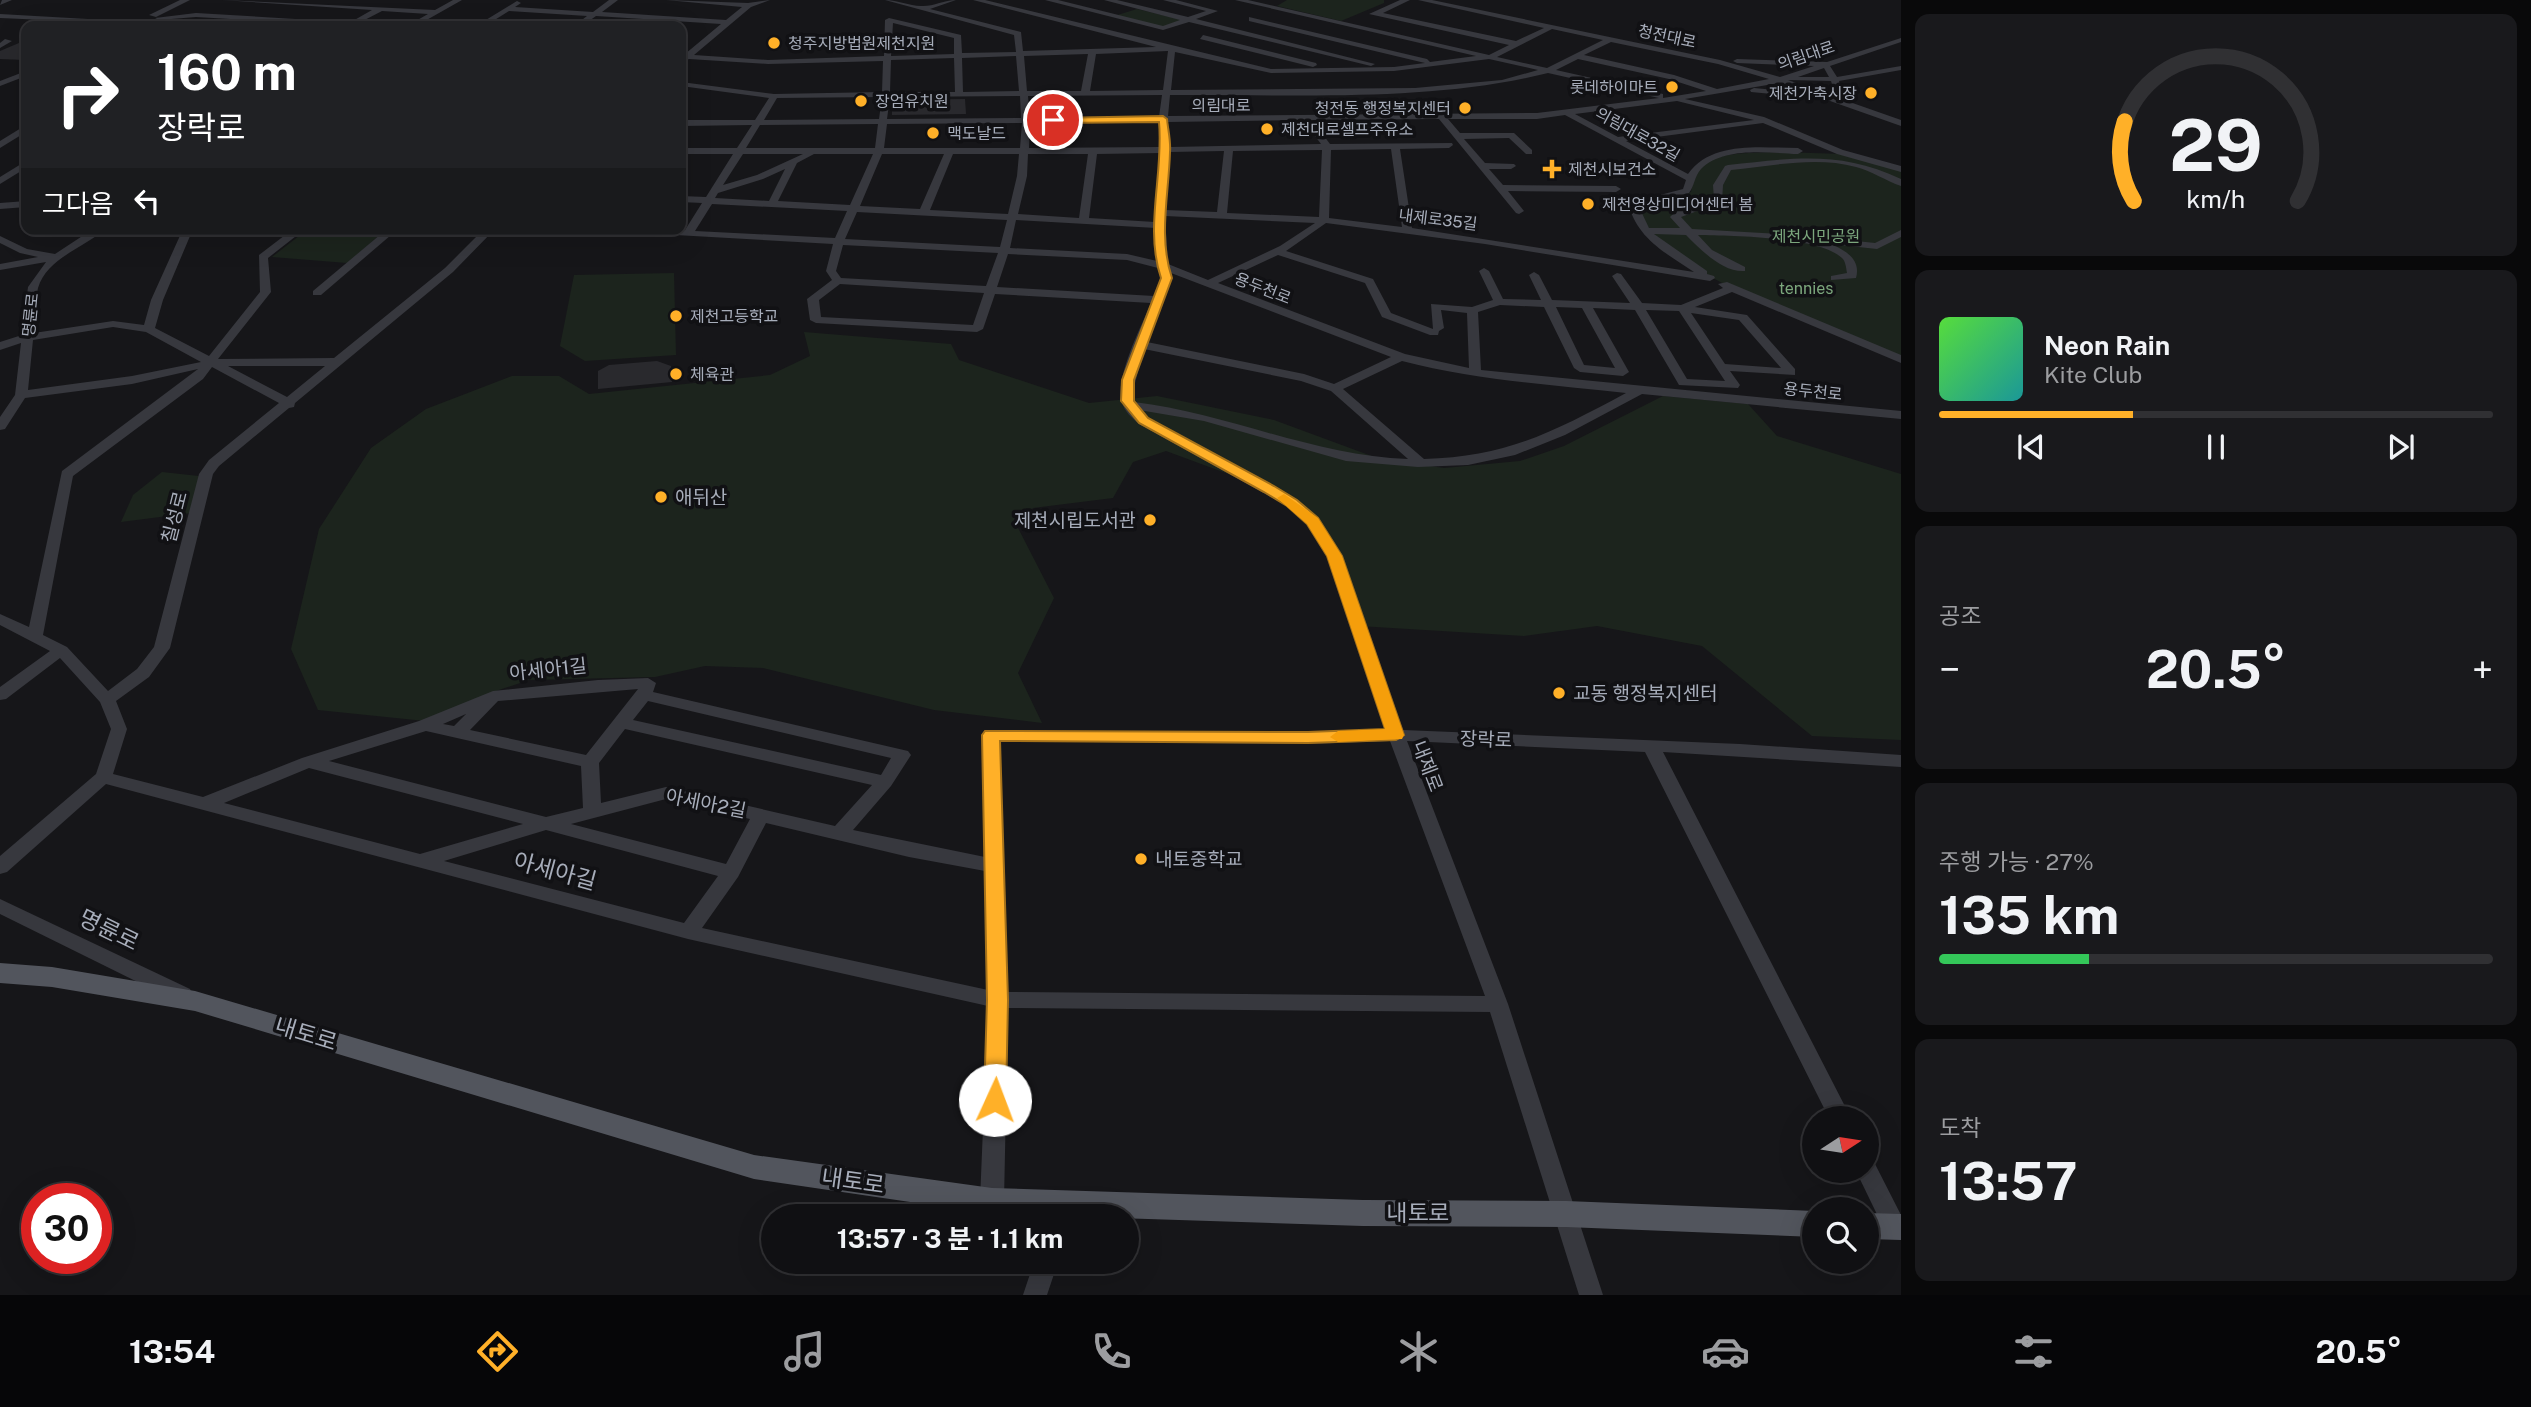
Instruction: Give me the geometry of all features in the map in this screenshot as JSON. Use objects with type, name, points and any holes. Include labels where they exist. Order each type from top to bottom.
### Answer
[{"type":"main road","name":"내토로","points":[[0,974],[52,977],[195,1001],[754,1167],[1016,1204]]},
{"type":"main road","name":"내토로","points":[[1139,1211],[1566,1214],[1802,1223]]},
{"type":"street","points":[[0,3],[8,0]]},
{"type":"street","points":[[142,20],[186,0]]},
{"type":"street","points":[[226,0],[436,12]]},
{"type":"street","points":[[300,4],[309,0]]},
{"type":"street","points":[[357,21],[397,0]]},
{"type":"street","points":[[420,21],[458,0]]},
{"type":"street","points":[[488,21],[522,0]]},
{"type":"street","points":[[585,21],[614,0]]},
{"type":"street","points":[[670,0],[748,5],[765,0]]},
{"type":"street","points":[[889,0],[1018,34],[1026,121],[1022,176],[1004,251],[992,290],[977,328],[816,320],[813,299],[838,281],[992,290],[1159,300]]},
{"type":"street","points":[[889,20],[952,0]]},
{"type":"street","points":[[977,0],[1271,71],[1394,69],[1490,57],[1551,27]]},
{"type":"street","points":[[1049,0],[1163,29],[1214,11],[1167,0]]},
{"type":"street","points":[[1239,0],[1769,122],[1840,152],[1901,169]]},
{"type":"street","points":[[1347,24],[1406,0]]},
{"type":"street","name":"청전대로","points":[[1422,0],[1706,59],[1780,80],[1901,123]]},
{"type":"street","points":[[225,21],[265,1]]},
{"type":"street","points":[[1059,21],[1116,1],[1394,69]]},
{"type":"street","points":[[686,56],[748,5]]},
{"type":"street","points":[[314,21],[341,7]]},
{"type":"street","points":[[508,9],[728,22]]},
{"type":"street","points":[[686,58],[768,62],[1172,49],[1280,9]]},
{"type":"street","points":[[1374,13],[1517,44]]},
{"type":"street","points":[[142,20],[196,15],[296,21]]},
{"type":"street","points":[[0,16],[73,21]]},
{"type":"street","points":[[1252,19],[1438,64]]},
{"type":"street","points":[[889,20],[958,37],[959,94]]},
{"type":"street","points":[[838,281],[831,271],[838,243],[879,151],[886,95],[889,20]]},
{"type":"street","points":[[1322,52],[1374,31]]},
{"type":"street","points":[[1203,37],[1334,70]]},
{"type":"street","points":[[686,86],[774,96],[1415,90],[1502,82],[1549,71],[1611,39]]},
{"type":"street","name":"의림대로","points":[[686,123],[1442,117],[1567,113],[1672,99],[1780,80],[1901,40]]},
{"type":"street","points":[[0,46],[8,41]]},
{"type":"street","points":[[1172,49],[1163,119],[1166,149],[1160,219],[1163,267],[1167,278],[1128,380],[1130,405],[1207,416],[1359,459],[1419,463],[1507,454],[1555,435],[1640,390]]},
{"type":"street","points":[[1085,93],[1091,52]]},
{"type":"street","name":"의림대로","points":[[1577,56],[1722,91]]},
{"type":"street","points":[[1706,59],[1825,64],[1837,79],[1840,100],[1738,88]]},
{"type":"street","points":[[1706,59],[1727,68],[1736,76],[1722,91]]},
{"type":"street","points":[[1780,80],[1837,79],[1901,68]]},
{"type":"street","points":[[3,81],[21,74]]},
{"type":"street","points":[[3,81],[21,81]]},
{"type":"street","points":[[688,234],[774,96]]},
{"type":"street","name":"의림대로32길","points":[[1567,113],[1690,179],[1691,184],[1686,191],[1634,206],[1645,231]]},
{"type":"street","points":[[1442,117],[1519,211]]},
{"type":"street","points":[[1208,284],[1275,251],[1314,229],[1324,220],[1327,147],[1306,118]]},
{"type":"street","points":[[1615,140],[1769,122]]},
{"type":"street","points":[[1786,129],[1854,150],[1889,154]]},
{"type":"street","points":[[0,130],[21,130]]},
{"type":"street","points":[[0,145],[21,132]]},
{"type":"street","points":[[1458,136],[1511,135],[1529,152]]},
{"type":"street","points":[[686,151],[1024,151],[1449,145]]},
{"type":"street","points":[[1395,146],[1407,230]]},
{"type":"street","points":[[1222,216],[1229,149]]},
{"type":"street","points":[[924,212],[950,150]]},
{"type":"street","points":[[1084,221],[1093,150]]},
{"type":"street","points":[[712,196],[822,151]]},
{"type":"street","points":[[1690,179],[1695,167],[1717,156],[1756,151],[1840,152]]},
{"type":"street","points":[[772,204],[794,161]]},
{"type":"street","points":[[1741,269],[1709,253],[1675,218],[1679,213],[1707,208],[1719,200],[1718,185],[1728,168],[1781,162],[1844,162],[1876,170],[1901,183]]},
{"type":"street","points":[[1483,166],[1511,166]]},
{"type":"street","points":[[0,181],[21,167]]},
{"type":"street","points":[[1501,188],[1616,189]]},
{"type":"street","name":"내제로35길","points":[[686,199],[712,196],[772,204],[1084,221],[1222,216],[1324,220],[1407,230],[1710,278]]},
{"type":"street","points":[[0,206],[21,204]]},
{"type":"street","points":[[1645,231],[1767,235],[1833,247],[1848,258],[1852,276],[1835,278]]},
{"type":"street","points":[[1645,231],[1710,278],[1769,306],[1850,335],[1901,359]]},
{"type":"street","points":[[1797,240],[1877,246],[1901,233]]},
{"type":"street","name":"용두천로","points":[[688,234],[1127,257],[1163,267],[1401,357],[1475,373],[1901,415]]},
{"type":"street","name":"명륜로","points":[[0,426],[21,395],[33,287],[43,269],[91,235]]},
{"type":"street","points":[[149,329],[185,235]]},
{"type":"street","points":[[35,635],[67,474],[199,376],[266,292],[263,257],[292,235]]},
{"type":"street","points":[[317,293],[386,235]]},
{"type":"street","name":"칠성로","points":[[107,701],[143,673],[162,648],[206,474],[224,455],[290,404],[449,270],[484,235]]},
{"type":"street","points":[[0,239],[24,251],[58,258]]},
{"type":"street","points":[[1275,251],[1369,281],[1386,315],[1436,331],[1435,306],[1472,310],[1499,302],[1682,307],[1743,317],[1791,372],[1721,367]]},
{"type":"street","points":[[0,267],[58,258]]},
{"type":"street","points":[[1484,271],[1499,302]]},
{"type":"street","points":[[1534,275],[1580,368],[1623,372],[1584,304]]},
{"type":"street","points":[[1617,276],[1683,382],[1734,385],[1682,307]]},
{"type":"street","points":[[1682,307],[1732,288]]},
{"type":"street","points":[[1472,310],[1475,373]]},
{"type":"street","points":[[0,346],[27,337],[113,324],[149,329],[290,404]]},
{"type":"street","points":[[1142,345],[1304,377],[1335,387],[1419,463]]},
{"type":"street","points":[[1335,387],[1401,357]]},
{"type":"street","points":[[21,395],[132,380],[211,363],[339,362]]},
{"type":"street","name":"내제로","points":[[1130,405],[1143,421],[1292,503],[1313,521],[1334,556],[1396,735],[1498,1004],[1591,1295]]},
{"type":"street","points":[[0,619],[61,649],[107,701],[119,729],[103,777],[0,867]]},
{"type":"street","points":[[0,695],[61,649]]},
{"type":"street","name":"아세아1길","points":[[457,733],[494,696],[598,685],[648,683],[644,695],[894,752],[903,758],[885,782]]},
{"type":"street","points":[[592,811],[590,762],[644,695]]},
{"type":"street","points":[[204,804],[308,762],[425,725],[494,696]]},
{"type":"street","points":[[621,723],[885,782],[839,834]]},
{"type":"street","points":[[425,725],[590,762]]},
{"type":"street","name":"장락로","points":[[992,1201],[998,1000],[991,735],[1308,738],[1396,735],[1651,746],[1901,761]]},
{"type":"street","points":[[1651,746],[1834,1106]]},
{"type":"street","points":[[308,762],[731,872]]},
{"type":"street","name":"아세아길","points":[[103,777],[688,932],[998,1000],[1498,1004]]},
{"type":"street","name":"아세아2길","points":[[421,861],[592,811],[666,793],[839,834],[995,866]]},
{"type":"street","points":[[688,932],[731,872],[762,814]]},
{"type":"street","name":"명륜로","points":[[0,906],[195,1001]]},
{"type":"street","points":[[1872,1183],[1888,1227]]},
{"type":"street","points":[[1035,1295],[1042,1274]]},
{"type":"green space","points":[[1287,0],[1384,0],[1384,3],[1341,21],[1277,6]]},
{"type":"green space","points":[[1137,9],[1183,20],[1160,28],[1114,16]]},
{"type":"green space","name":"제천시민공원","points":[[1739,154],[1842,154],[1901,171],[1901,357],[1752,298],[1711,277],[1676,254],[1651,231],[1640,207],[1691,192],[1697,171],[1708,161]]},
{"type":"green space","points":[[300,235],[380,235],[347,263],[272,257]]},
{"type":"green space","points":[[674,273],[676,355],[585,361],[560,346],[574,275]]},
{"type":"green space","points":[[804,332],[951,344],[959,360],[1089,403],[1157,396],[1274,420],[1377,458],[1444,468],[1520,461],[1564,446],[1663,396],[1748,404],[1777,436],[1901,474],[1901,740],[1812,736],[1702,646],[1597,626],[1524,636],[1359,626],[1324,535],[1269,489],[1166,451],[1133,462],[1113,498],[1033,508],[1017,526],[1054,598],[1018,673],[1042,723],[934,710],[763,668],[705,666],[655,677],[529,680],[490,693],[425,721],[318,710],[291,649],[319,529],[371,448],[426,409],[512,376],[559,376],[589,394],[770,375],[810,356]]},
{"type":"green space","points":[[162,472],[199,476],[191,513],[121,522],[133,495]]},
{"type":"building","points":[[21,42],[21,60],[0,59],[0,51]]},
{"type":"building","points":[[965,99],[966,114],[892,115],[892,100]]},
{"type":"building","name":"체육관","points":[[657,361],[671,366],[672,382],[598,389],[598,371],[609,365]]},
{"type":"slow traffic","points":[[1284,498],[1313,521],[1324,535],[1334,556],[1396,735],[1338,737]]},
{"type":"place","name":"청주지방법원제천지원","points":[[774,43]]},
{"type":"place","name":"롯데하이마트","points":[[1672,87]]},
{"type":"place","name":"제천가축시장","points":[[1871,93]]},
{"type":"place","name":"장엄유치원","points":[[861,101]]},
{"type":"place","name":"청전동 행정복지센터","points":[[1465,108]]},
{"type":"place","name":"제천대로셀프주유소","points":[[1267,129]]},
{"type":"place","name":"맥도날드","points":[[933,133]]},
{"type":"place","name":"제천시보건소","points":[[1552,169]]},
{"type":"place","name":"제천영상미디어센터 봄","points":[[1588,204]]},
{"type":"place","name":"제천고등학교","points":[[676,316]]},
{"type":"place","name":"체육관","points":[[676,374]]},
{"type":"place","name":"애뒤산","points":[[661,497]]},
{"type":"place","name":"제천시립도서관","points":[[1150,520]]},
{"type":"place","name":"교동 행정복지센터","points":[[1559,693]]},
{"type":"place","name":"내토중학교","points":[[1141,859]]},
{"type":"route","points":[[995,1100],[998,1000],[991,735],[1308,738],[1396,735],[1334,556],[1324,535],[1313,521],[1292,503],[1269,489],[1143,421],[1128,401],[1128,380],[1167,278],[1163,267],[1160,225],[1166,149],[1163,119],[1053,120]]},
{"type":"park label","name":"tennies","points":[[1806,288]]}]
